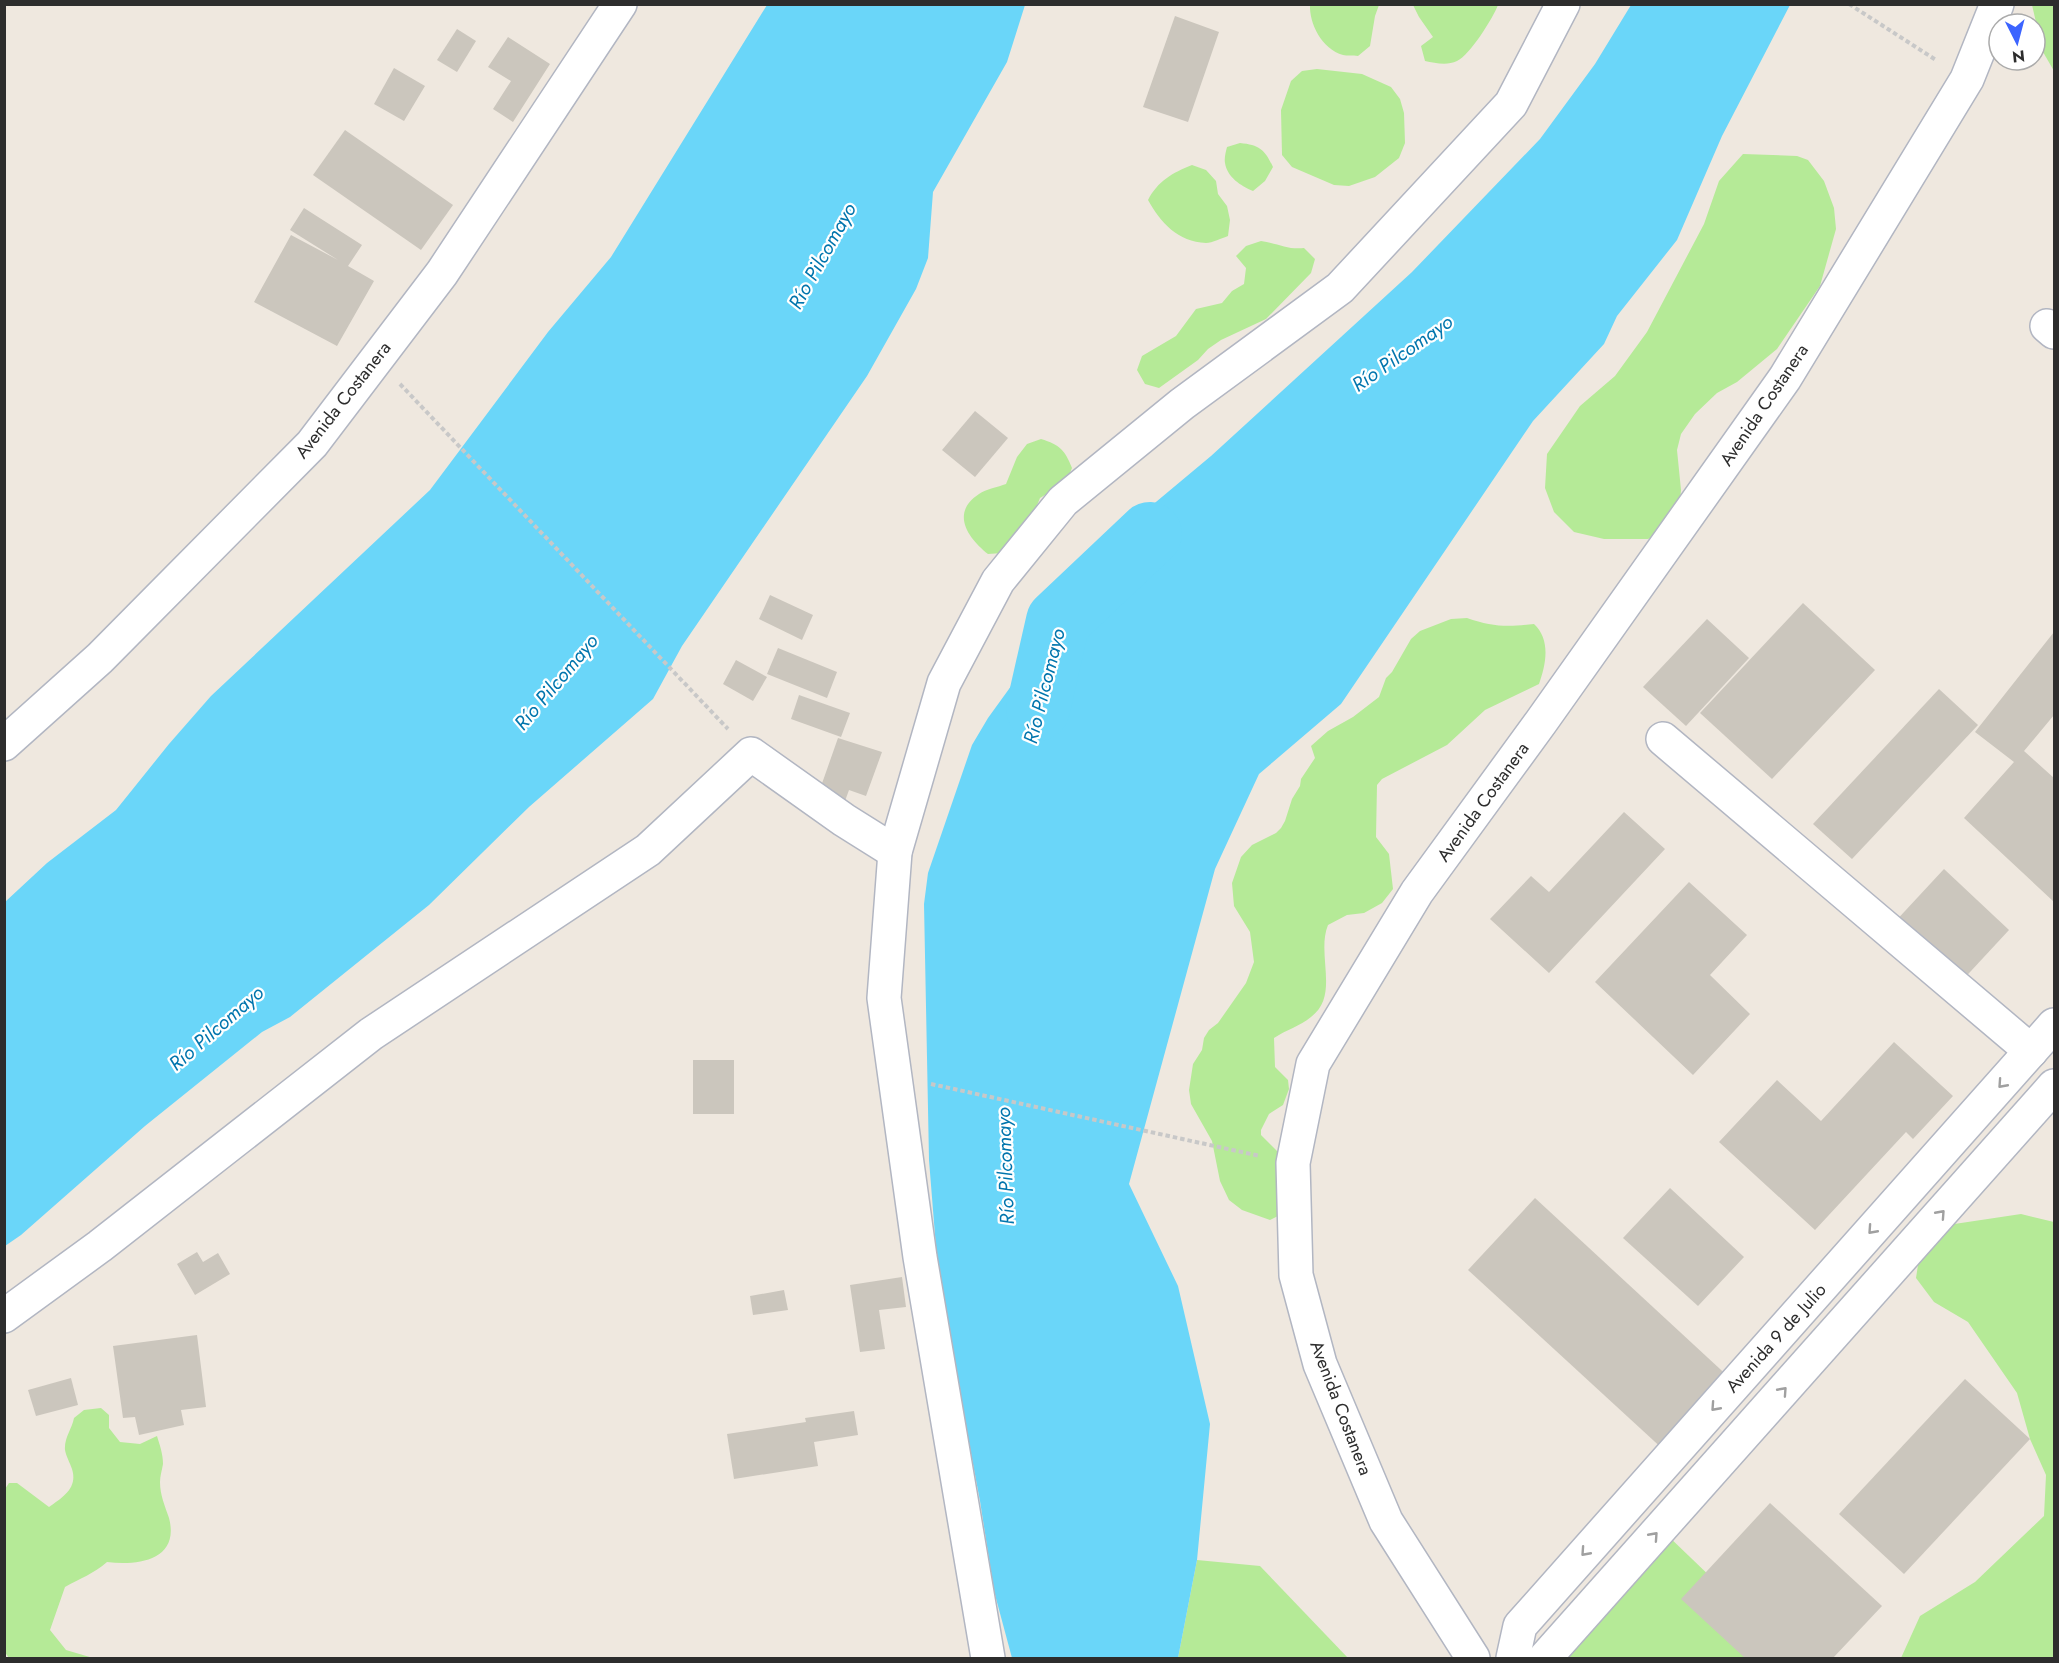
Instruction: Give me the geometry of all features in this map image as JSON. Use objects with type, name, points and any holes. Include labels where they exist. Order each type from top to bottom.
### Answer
[{"type":"street","name":"Avenida Costanera","points":[[4,744],[100,658],[312,444],[442,273],[620,4]]},
{"type":"street","points":[[988,1659],[920,1257],[884,998],[895,852],[944,683],[998,581],[1064,501],[1182,404],[1340,288],[1511,104],[1563,4]]},
{"type":"street","name":"Avenida Costanera","points":[[1473,1659],[1386,1521],[1320,1364],[1296,1275],[1293,1163],[1313,1065],[1417,892],[1541,722],[1785,378],[1967,80],[1997,4]]},
{"type":"street","points":[[1663,739],[2031,1051]]},
{"type":"street","points":[[4,1316],[100,1246],[371,1034],[648,850],[751,754],[844,820],[895,852]]},
{"type":"street","name":"Avenida 9 de Julio","points":[[1513,1659],[1520,1626],[2055,1024]]},
{"type":"street","points":[[1545,1659],[2055,1086]]},
{"type":"path","points":[[1849,4],[1967,80]]},
{"type":"path","points":[[376,359],[751,754]]},
{"type":"path","points":[[894,1076],[1293,1163]]},
{"type":"green space","points":[[1310,4],[1379,5],[1370,46],[1358,56],[1336,52],[1318,35],[1312,20]]},
{"type":"green space","points":[[1413,5],[1498,5],[1468,52],[1457,61],[1445,64],[1425,61],[1421,46],[1433,37]]},
{"type":"green space","points":[[2032,5],[2054,5],[2054,71],[2047,59],[2047,12],[2034,12]]},
{"type":"green space","points":[[1317,69],[1362,74],[1391,87],[1400,99],[1404,113],[1405,143],[1399,158],[1375,177],[1349,186],[1334,185],[1292,167],[1282,155],[1281,110],[1291,81],[1302,71]]},
{"type":"green space","points":[[1240,143],[1261,149],[1273,167],[1265,181],[1253,191],[1235,180],[1226,168],[1227,147]]},
{"type":"green space","points":[[1743,154],[1797,156],[1808,160],[1824,181],[1834,208],[1836,229],[1820,286],[1777,349],[1737,382],[1717,393],[1695,414],[1681,434],[1677,450],[1681,490],[1679,511],[1658,534],[1648,539],[1604,539],[1574,532],[1554,512],[1545,488],[1547,454],[1580,406],[1615,376],[1647,332],[1704,224],[1719,181]]},
{"type":"green space","points":[[1192,165],[1206,170],[1216,181],[1218,194],[1227,206],[1230,220],[1228,236],[1206,243],[1187,239],[1164,223],[1148,200],[1166,178]]},
{"type":"green space","points":[[1261,241],[1304,248],[1315,259],[1311,273],[1266,319],[1221,340],[1159,388],[1145,384],[1137,370],[1142,356],[1176,336],[1196,309],[1222,303],[1232,291],[1244,284],[1246,268],[1236,256],[1246,246]]},
{"type":"green space","points":[[1041,439],[1057,446],[1067,457],[1072,468],[1066,482],[1040,498],[1026,533],[1003,553],[988,554],[969,533],[965,525],[965,509],[970,501],[979,494],[1006,484],[1017,457],[1027,444]]},
{"type":"green space","points":[[1467,618],[1500,626],[1534,624],[1543,637],[1546,652],[1539,684],[1485,710],[1447,745],[1382,779],[1377,785],[1376,837],[1389,854],[1393,889],[1382,903],[1364,913],[1347,915],[1328,925],[1324,949],[1326,986],[1320,1008],[1307,1020],[1274,1038],[1275,1067],[1288,1080],[1289,1089],[1283,1105],[1269,1114],[1261,1130],[1261,1135],[1278,1152],[1281,1209],[1278,1216],[1270,1220],[1242,1210],[1229,1200],[1220,1181],[1212,1141],[1191,1104],[1189,1090],[1193,1064],[1202,1050],[1204,1038],[1209,1030],[1218,1023],[1246,983],[1254,962],[1250,932],[1234,906],[1232,883],[1241,857],[1252,845],[1281,828],[1301,779],[1315,758],[1311,746],[1328,731],[1353,717],[1379,697],[1386,678],[1392,672],[1411,639],[1420,631],[1451,619]]},
{"type":"green space","points":[[2021,1214],[2054,1222],[2054,1658],[1901,1658],[1920,1616],[1975,1582],[2044,1516],[2046,1475],[2030,1439],[2017,1393],[1968,1322],[1934,1302],[1916,1278],[1920,1252],[1941,1226]]},
{"type":"green space","points":[[101,1408],[109,1415],[109,1428],[120,1442],[140,1444],[157,1436],[163,1460],[161,1491],[171,1532],[168,1543],[154,1557],[131,1563],[107,1562],[65,1587],[50,1630],[66,1650],[93,1658],[9,1658],[4,1651],[5,1489],[9,1483],[17,1483],[49,1507],[64,1496],[73,1482],[72,1469],[65,1446],[74,1418],[84,1410]]},
{"type":"green space","points":[[1665,1533],[1795,1658],[1562,1658]]},
{"type":"green space","points":[[1197,1560],[1260,1566],[1348,1658],[1178,1658]]},
{"type":"water","points":[[767,5],[1025,5],[1007,62],[933,192],[928,258],[916,289],[867,376],[682,646],[653,699],[529,807],[429,905],[290,1017],[262,1032],[145,1126],[21,1235],[5,1246],[5,902],[47,863],[116,810],[211,696],[430,490],[548,332],[611,257]]},
{"type":"water","points":[[1631,5],[1790,5],[1722,136],[1677,240],[1617,316],[1604,344],[1533,421],[1341,704],[1259,774],[1215,869],[1129,1184],[1178,1286],[1210,1424],[1197,1560],[1178,1658],[1012,1658],[994,1591],[980,1501],[939,1285],[929,1160],[924,904],[928,873],[972,745],[988,718],[1058,621],[1067,619],[1085,596],[1138,517],[1211,456],[1412,272],[1540,139],[1595,64]]},
{"type":"building","points":[[1175,16],[1219,32],[1188,122],[1143,107]]},
{"type":"building","points":[[457,29],[476,41],[457,72],[437,60]]},
{"type":"building","points":[[508,37],[550,64],[513,122],[493,109],[511,81],[488,67]]},
{"type":"building","points":[[394,68],[425,86],[404,121],[374,104]]},
{"type":"building","points":[[345,130],[453,205],[421,250],[313,175]]},
{"type":"building","points":[[304,208],[362,245],[348,266],[374,281],[337,346],[254,302],[291,235],[338,260],[290,230]]},
{"type":"building","points":[[975,411],[1008,438],[975,477],[942,450]]},
{"type":"building","points":[[770,595],[813,615],[802,640],[759,619]]},
{"type":"building","points":[[1803,603],[1875,670],[1772,779],[1700,713]]},
{"type":"building","points":[[1707,619],[1749,658],[1686,726],[1643,687]]},
{"type":"building","points":[[2054,632],[2054,715],[2024,751],[2054,778],[2054,902],[1964,818],[2014,762],[1975,732]]},
{"type":"building","points":[[778,648],[837,672],[827,698],[767,674]]},
{"type":"building","points":[[736,660],[767,677],[753,701],[723,684]]},
{"type":"building","points":[[1939,689],[1978,725],[1852,859],[1813,824]]},
{"type":"building","points":[[799,695],[850,713],[841,737],[791,719]]},
{"type":"building","points":[[838,738],[882,752],[866,796],[849,790],[845,801],[819,792]]},
{"type":"building","points":[[1624,812],[1665,849],[1549,973],[1490,919],[1531,876],[1549,892]]},
{"type":"building","points":[[1944,869],[2009,930],[1958,985],[1892,925]]},
{"type":"building","points":[[1689,882],[1747,935],[1710,975],[1750,1014],[1693,1075],[1595,982]]},
{"type":"building","points":[[1894,1042],[1953,1096],[1913,1139],[1906,1132],[1815,1230],[1719,1142],[1777,1080],[1821,1121]]},
{"type":"building","points":[[693,1060],[734,1060],[734,1114],[693,1114]]},
{"type":"building","points":[[1670,1188],[1744,1257],[1698,1306],[1623,1238]]},
{"type":"building","points":[[1535,1198],[1733,1381],[1666,1452],[1468,1270]]},
{"type":"building","points":[[197,1252],[203,1262],[218,1253],[230,1274],[195,1295],[177,1264]]},
{"type":"building","points":[[902,1277],[906,1307],[879,1310],[885,1349],[860,1352],[850,1285]]},
{"type":"building","points":[[784,1290],[788,1310],[753,1315],[750,1296]]},
{"type":"building","points":[[197,1335],[206,1407],[181,1410],[184,1425],[139,1435],[135,1417],[123,1418],[113,1346]]},
{"type":"building","points":[[71,1378],[78,1405],[36,1416],[28,1390]]},
{"type":"building","points":[[1965,1379],[2030,1439],[1904,1574],[1839,1514]]},
{"type":"building","points":[[854,1411],[858,1435],[814,1442],[818,1466],[734,1479],[727,1434],[806,1422],[805,1418]]},
{"type":"building","points":[[1770,1503],[1882,1606],[1833,1658],[1745,1658],[1681,1599]]},
{"type":"waterway","name":"Río Pilcomayo","points":[[1038,709],[1058,621],[1150,534]]}]
